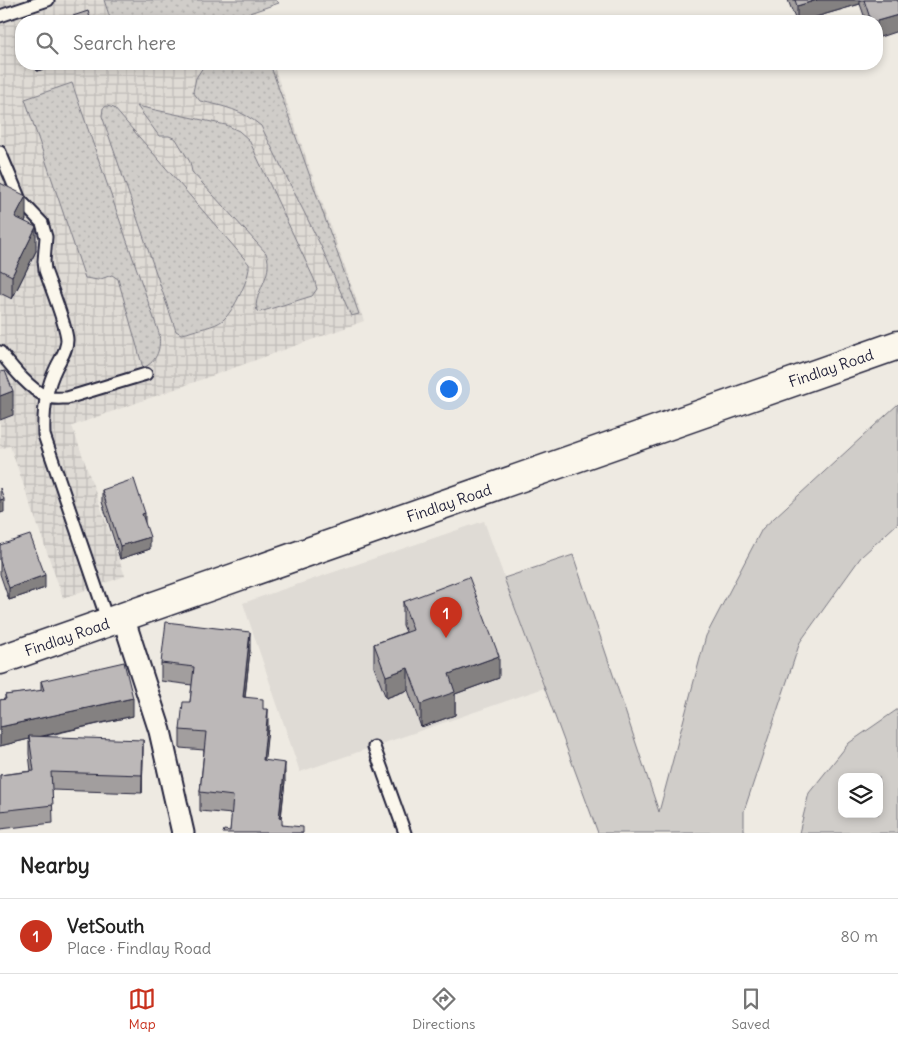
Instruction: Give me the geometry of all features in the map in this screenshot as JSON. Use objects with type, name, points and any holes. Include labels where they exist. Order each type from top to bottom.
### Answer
[{"type":"street","name":"Findlay Road","points":[[0,660],[898,345]]},
{"type":"street","points":[[116,620],[160,731],[183,833]]},
{"type":"lane","points":[[0,16],[48,0]]},
{"type":"lane","points":[[0,152],[20,200],[42,223],[46,237],[44,260],[46,270],[67,339],[65,352],[56,369],[46,396],[43,412],[44,436],[116,620]]},
{"type":"lane","points":[[0,352],[31,385],[46,396],[67,398],[146,374]]},
{"type":"lane","points":[[374,747],[405,833]]},
{"type":"shaded area","points":[[0,0],[104,0],[109,15],[15,15],[15,70],[275,70],[364,321],[72,426],[125,576],[63,598],[10,446],[0,449]]},
{"type":"shaded area","points":[[104,0],[276,0],[279,3],[244,15],[109,15]]},
{"type":"shaded area","points":[[254,11],[256,15],[243,15]]},
{"type":"shaded area","points":[[201,70],[272,70],[359,314],[351,316],[321,246],[261,126],[247,116],[232,109],[200,101],[193,92],[196,78]]},
{"type":"shaded area","points":[[72,83],[159,333],[159,349],[157,354],[152,362],[143,368],[118,279],[112,275],[98,280],[85,278],[25,99]]},
{"type":"shaded area","points":[[107,106],[114,108],[249,264],[249,270],[241,294],[232,310],[220,322],[187,333],[181,334],[176,331],[102,116],[103,108]]},
{"type":"shaded area","points":[[137,106],[226,125],[239,131],[249,140],[314,279],[317,289],[312,296],[260,312],[257,311],[256,304],[268,269],[266,253],[192,172],[190,162],[176,139],[169,136],[159,136]]},
{"type":"shaded area","points":[[898,404],[898,523],[861,557],[800,642],[744,811],[744,833],[598,833],[504,578],[573,555],[659,812],[706,636],[762,529]]},
{"type":"shaded area","points":[[484,521],[544,688],[300,772],[243,603]]},
{"type":"shaded area","points":[[898,709],[898,833],[799,833],[809,793],[849,743]]},
{"type":"building","points":[[795,0],[817,0],[797,6]]},
{"type":"building","points":[[864,0],[898,0],[898,15],[883,19],[883,15],[869,15]]},
{"type":"building","points":[[88,11],[89,15],[76,15]]},
{"type":"building","points":[[0,183],[26,196],[15,217],[36,227],[12,276],[0,270]]},
{"type":"building","points":[[5,371],[13,391],[0,396],[0,372]]},
{"type":"building","points":[[134,479],[145,513],[142,514],[150,537],[120,546],[102,490]]},
{"type":"building","points":[[0,488],[4,499],[0,500]]},
{"type":"building","points":[[30,535],[45,575],[9,588],[0,561],[0,545]]},
{"type":"building","points":[[469,577],[499,656],[449,674],[455,692],[421,704],[408,668],[386,676],[374,644],[413,630],[403,602]]},
{"type":"building","points":[[166,622],[250,632],[243,697],[263,699],[263,709],[268,709],[263,760],[285,763],[279,818],[282,819],[282,825],[303,827],[303,833],[223,833],[224,830],[230,831],[233,796],[200,792],[206,732],[180,730],[183,702],[190,702],[194,667],[161,663]]},
{"type":"building","points":[[124,662],[133,698],[0,727],[0,700],[6,699],[5,695],[44,690],[41,681]]},
{"type":"building","points":[[29,736],[143,740],[142,775],[51,772],[53,805],[0,811],[0,775],[34,771]]},
{"type":"place","name":"VetSouth","points":[[446,638]]}]
